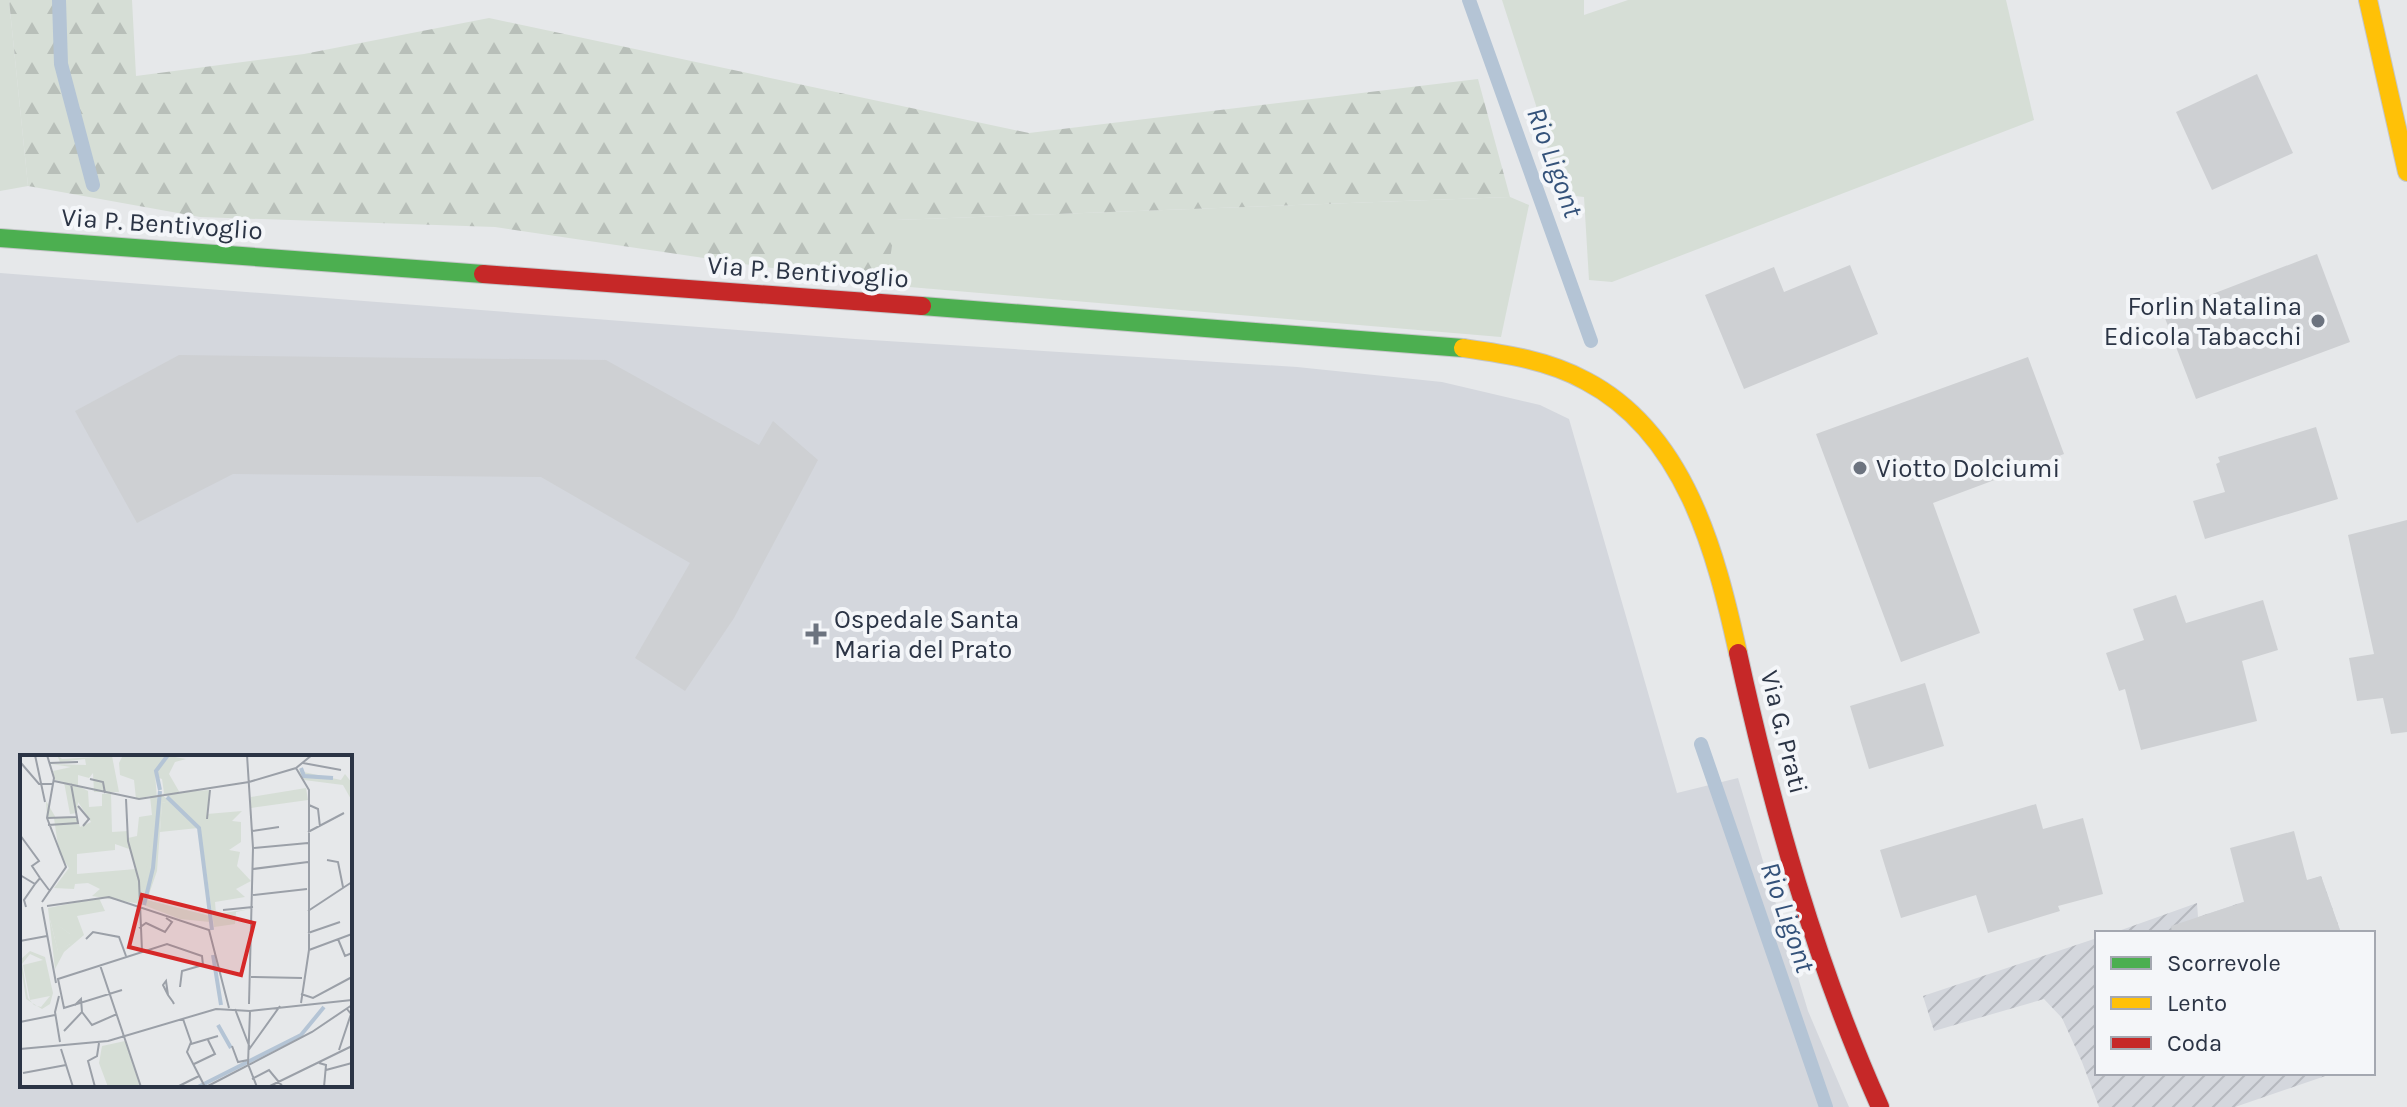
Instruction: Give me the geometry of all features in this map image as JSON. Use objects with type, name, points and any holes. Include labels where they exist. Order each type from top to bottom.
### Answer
[{"type":"street","points":[[2368,0],[2407,172]]},
{"type":"street","name":"Via P. Bentivoglio","points":[[0,238],[1433,344],[1534,361],[1570,373],[1604,392]]},
{"type":"street","name":"Via G. Prati","points":[[1604,392],[1629,412],[1669,456],[1687,486],[1701,519],[1717,565],[1756,733],[1790,856],[1837,1007],[1880,1107]]},
{"type":"shaded area","name":"Ospedale Santa Maria del Prato","points":[[0,273],[855,339],[1297,367],[1442,382],[1540,405],[1569,419],[1677,793],[1738,778],[1808,1011],[1849,1107],[0,1107]]},
{"type":"shaded area","points":[[2321,876],[2340,931],[2119,931],[2197,903],[2198,917]]},
{"type":"shaded area","points":[[2095,939],[2095,1075],[2328,1075],[2235,1107],[2099,1107],[2062,1018],[2044,999],[1934,1031],[1923,996]]},
{"type":"green space","points":[[0,0],[9,0],[28,186],[0,191]]},
{"type":"green space","points":[[9,0],[132,0],[136,76],[304,54],[489,18],[1029,133],[1478,79],[1510,197],[896,220],[886,285],[495,227],[200,217],[28,186]]},
{"type":"green space","points":[[1502,0],[1584,0],[1584,15],[1628,0],[2006,0],[2034,120],[1612,282],[1589,280],[1584,197],[1558,194],[1542,124]]},
{"type":"green space","points":[[1510,197],[1529,205],[1501,337],[886,285],[895,220]]},
{"type":"building","points":[[2257,74],[2293,153],[2212,190],[2176,112]]},
{"type":"building","points":[[2317,254],[2350,342],[2196,399],[2163,313]]},
{"type":"building","points":[[1850,265],[1878,334],[1744,389],[1705,295],[1774,267],[1784,292]]},
{"type":"building","points":[[179,355],[606,360],[759,445],[773,421],[818,460],[734,618],[685,691],[635,658],[690,563],[541,477],[233,474],[137,523],[75,411]]},
{"type":"building","points":[[2028,357],[2064,454],[1933,503],[1980,633],[1901,662],[1816,434]]},
{"type":"building","points":[[2316,427],[2338,499],[2205,539],[2193,501],[2225,492],[2216,464],[2220,462],[2218,457]]},
{"type":"building","points":[[2407,520],[2407,732],[2391,734],[2383,698],[2357,701],[2349,658],[2374,654],[2348,535]]},
{"type":"building","points":[[2176,595],[2186,623],[2263,600],[2278,650],[2242,661],[2257,721],[2141,750],[2125,689],[2119,691],[2106,653],[2144,640],[2133,609]]},
{"type":"building","points":[[1925,683],[1944,746],[1869,769],[1850,706]]},
{"type":"building","points":[[2036,804],[2043,829],[2083,818],[2103,894],[2058,906],[2060,911],[1988,933],[1976,895],[1901,918],[1880,850]]},
{"type":"building","points":[[2294,831],[2307,880],[2321,876],[2340,931],[2172,931],[2171,926],[2244,902],[2230,848]]},
{"type":"waterway","points":[[59,0],[61,64],[93,185]]},
{"type":"waterway","name":"Rio Ligont","points":[[1469,0],[1591,341]]},
{"type":"waterway","name":"Rio Ligont","points":[[1701,744],[1826,1107]]},
{"type":"traffic: fast","points":[[0,238],[483,274]]},
{"type":"traffic: fast","points":[[922,306],[1463,348]]},
{"type":"traffic: slow","points":[[2368,0],[2407,172]]},
{"type":"traffic: slow","points":[[1463,348],[1526,359],[1572,374],[1620,403],[1648,431],[1672,463],[1691,499],[1719,575],[1738,653]]},
{"type":"traffic: jam","points":[[483,274],[922,306]]},
{"type":"traffic: jam","points":[[1738,653],[1765,769],[1797,884],[1835,997],[1880,1107]]},
{"type":"place","name":"Forlin Natalina Edicola Tabacchi","points":[[2318,321]]},
{"type":"place","name":"Viotto Dolciumi","points":[[1860,468]]},
{"type":"place","name":"Ospedale Santa Maria del Prato","points":[[816,634]]}]
